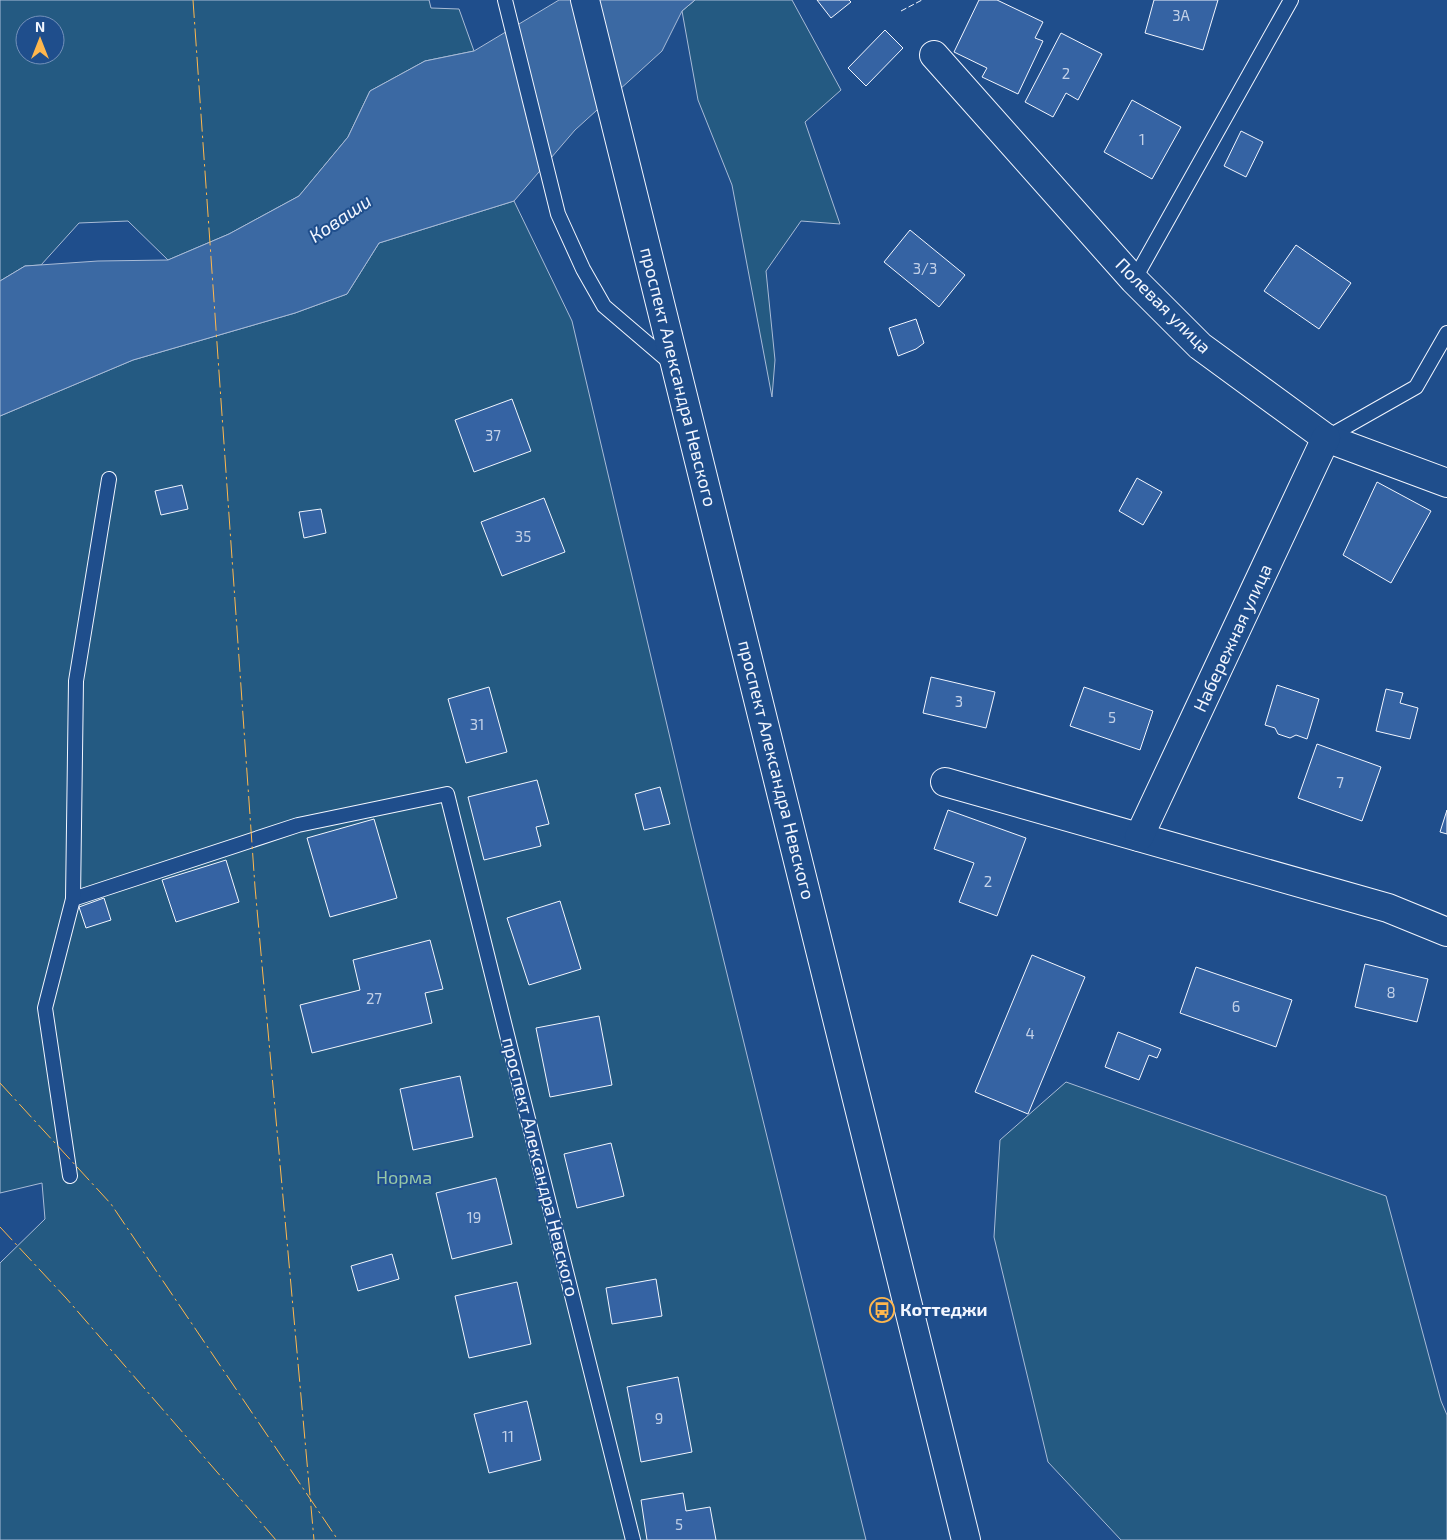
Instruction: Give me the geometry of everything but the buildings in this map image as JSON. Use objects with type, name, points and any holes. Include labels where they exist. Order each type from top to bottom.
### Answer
[{"type":"street","name":"проспект Александра Невского","points":[[585,0],[966,1540]]},
{"type":"street","name":"Полевая улица","points":[[934,56],[1134,280],[1200,346],[1326,438],[1447,483]]},
{"type":"street","name":"Набережная улица","points":[[1139,837],[1326,438]]},
{"type":"street","points":[[945,782],[1388,908],[1447,932]]},
{"type":"lane","points":[[505,0],[558,214],[583,269],[604,306],[676,369]]},
{"type":"lane","points":[[1134,280],[1291,0]]},
{"type":"lane","points":[[1326,438],[1416,387],[1447,333]]},
{"type":"lane","points":[[70,1176],[45,1008],[73,899],[76,681],[110,479]]},
{"type":"lane","name":"проспект Александра Невского","points":[[73,899],[298,825],[447,794],[633,1540]]},
{"type":"green space","points":[[0,0],[429,0],[431,8],[459,9],[474,51],[425,61],[370,91],[348,137],[299,196],[229,234],[168,260],[128,221],[79,223],[41,265],[25,266],[0,281]]},
{"type":"green space","points":[[695,0],[792,0],[841,90],[805,122],[840,224],[801,221],[766,271],[775,360],[772,397],[732,185],[698,100],[682,11]]},
{"type":"green space","name":"Норма","points":[[514,201],[572,321],[691,827],[866,1540],[0,1540],[0,1263],[45,1219],[42,1183],[0,1193],[0,416],[133,360],[295,313],[347,294],[379,243]]},
{"type":"green space","points":[[1066,1082],[1386,1196],[1441,1401],[1447,1415],[1447,1540],[1121,1540],[1048,1462],[994,1237],[1000,1140]]},
{"type":"water","name":"Коваши","points":[[559,0],[695,0],[682,11],[662,51],[575,130],[514,201],[379,243],[347,294],[295,313],[133,360],[0,416],[0,281],[25,266],[98,261],[168,260],[229,234],[299,196],[348,137],[370,91],[425,61],[474,51]]},
{"type":"fence","points":[[901,11],[922,0]]},
{"type":"power","points":[[193,0],[255,887],[314,1540]]},
{"type":"power","points":[[0,1083],[111,1204],[338,1540]]},
{"type":"power","points":[[0,1227],[66,1298],[276,1540]]},
{"type":"place","name":"Коттеджи","points":[[882,1310]]}]
